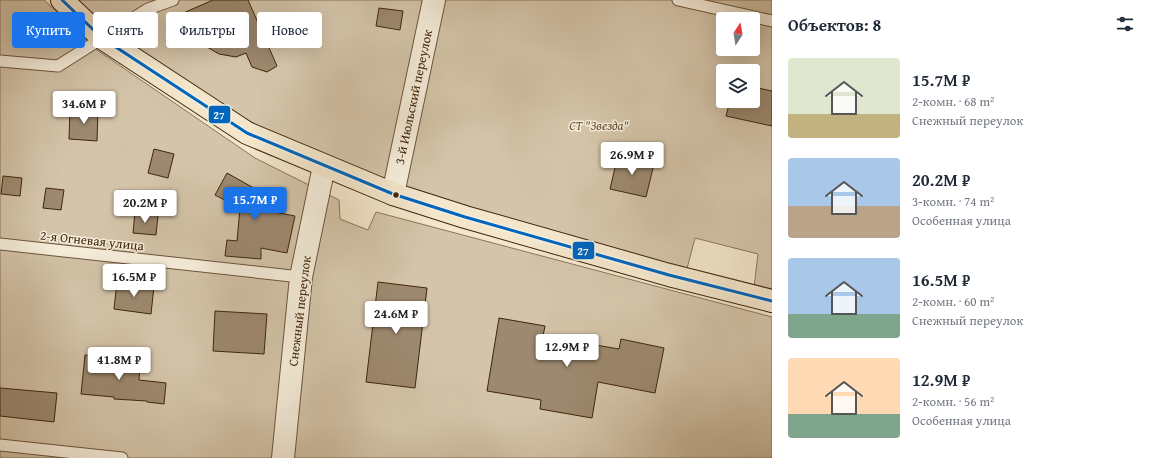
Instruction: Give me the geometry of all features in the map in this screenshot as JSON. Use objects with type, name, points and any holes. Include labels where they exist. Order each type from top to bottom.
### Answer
[{"type":"main road","points":[[62,0],[93,29]]},
{"type":"main road","points":[[117,48],[246,133],[393,194],[465,217],[669,275],[772,301]]},
{"type":"street","name":"3-й Июльский переулок","points":[[393,194],[434,0]]},
{"type":"street","name":"Снежный переулок","points":[[283,458],[301,277],[324,166]]},
{"type":"lane","points":[[143,12],[173,0]]},
{"type":"lane","points":[[678,0],[772,21]]},
{"type":"lane","points":[[0,62],[58,66],[93,44]]},
{"type":"lane","name":"2-я Огневая улица","points":[[0,244],[301,277]]},
{"type":"lane","points":[[0,445],[122,458]]},
{"type":"green space","points":[[0,0],[44,0],[57,12],[12,12],[12,48],[85,48],[85,39],[93,48],[255,158],[339,200],[340,219],[368,230],[376,212],[772,317],[772,458],[0,458]]},
{"type":"green space","name":"СТ \"Звезда\"","points":[[75,0],[772,0],[772,302],[753,296],[758,254],[695,238],[684,280],[385,194],[179,83],[130,48],[158,48],[158,12],[93,12],[93,19]]},
{"type":"building","points":[[213,0],[248,0],[257,20],[257,48],[269,48],[277,66],[267,72],[252,67],[246,53],[236,57],[219,54],[209,48],[249,48],[249,12],[186,12]]},
{"type":"building","points":[[379,8],[403,11],[400,30],[376,26]]},
{"type":"building","points":[[760,88],[772,91],[772,126],[726,116],[728,108],[760,108]]},
{"type":"building","points":[[70,110],[98,111],[97,141],[69,139]]},
{"type":"building","points":[[154,149],[174,154],[168,178],[148,173]]},
{"type":"building","points":[[618,155],[654,164],[646,197],[610,189]]},
{"type":"building","points":[[227,173],[275,200],[269,211],[295,216],[287,253],[261,248],[261,259],[225,256],[227,240],[237,241],[240,208],[215,195]]},
{"type":"building","points":[[3,176],[22,178],[20,196],[1,194]]},
{"type":"building","points":[[46,188],[64,190],[61,210],[43,208]]},
{"type":"building","points":[[135,212],[158,215],[156,235],[133,233]]},
{"type":"building","points":[[117,282],[154,286],[151,314],[114,309]]},
{"type":"building","points":[[378,282],[427,288],[415,388],[366,382]]},
{"type":"building","points":[[215,311],[267,314],[264,354],[213,351]]},
{"type":"building","points":[[499,318],[545,326],[543,336],[619,349],[621,339],[664,348],[655,393],[598,382],[592,418],[540,409],[541,400],[487,391]]},
{"type":"building","points":[[85,355],[109,357],[109,360],[140,362],[139,380],[166,383],[164,404],[81,394]]},
{"type":"building","points":[[0,388],[57,393],[54,422],[0,416]]},
{"type":"transit line","name":"27","points":[[62,0],[102,38],[247,133],[393,194],[465,217],[669,275],[772,301]]}]
